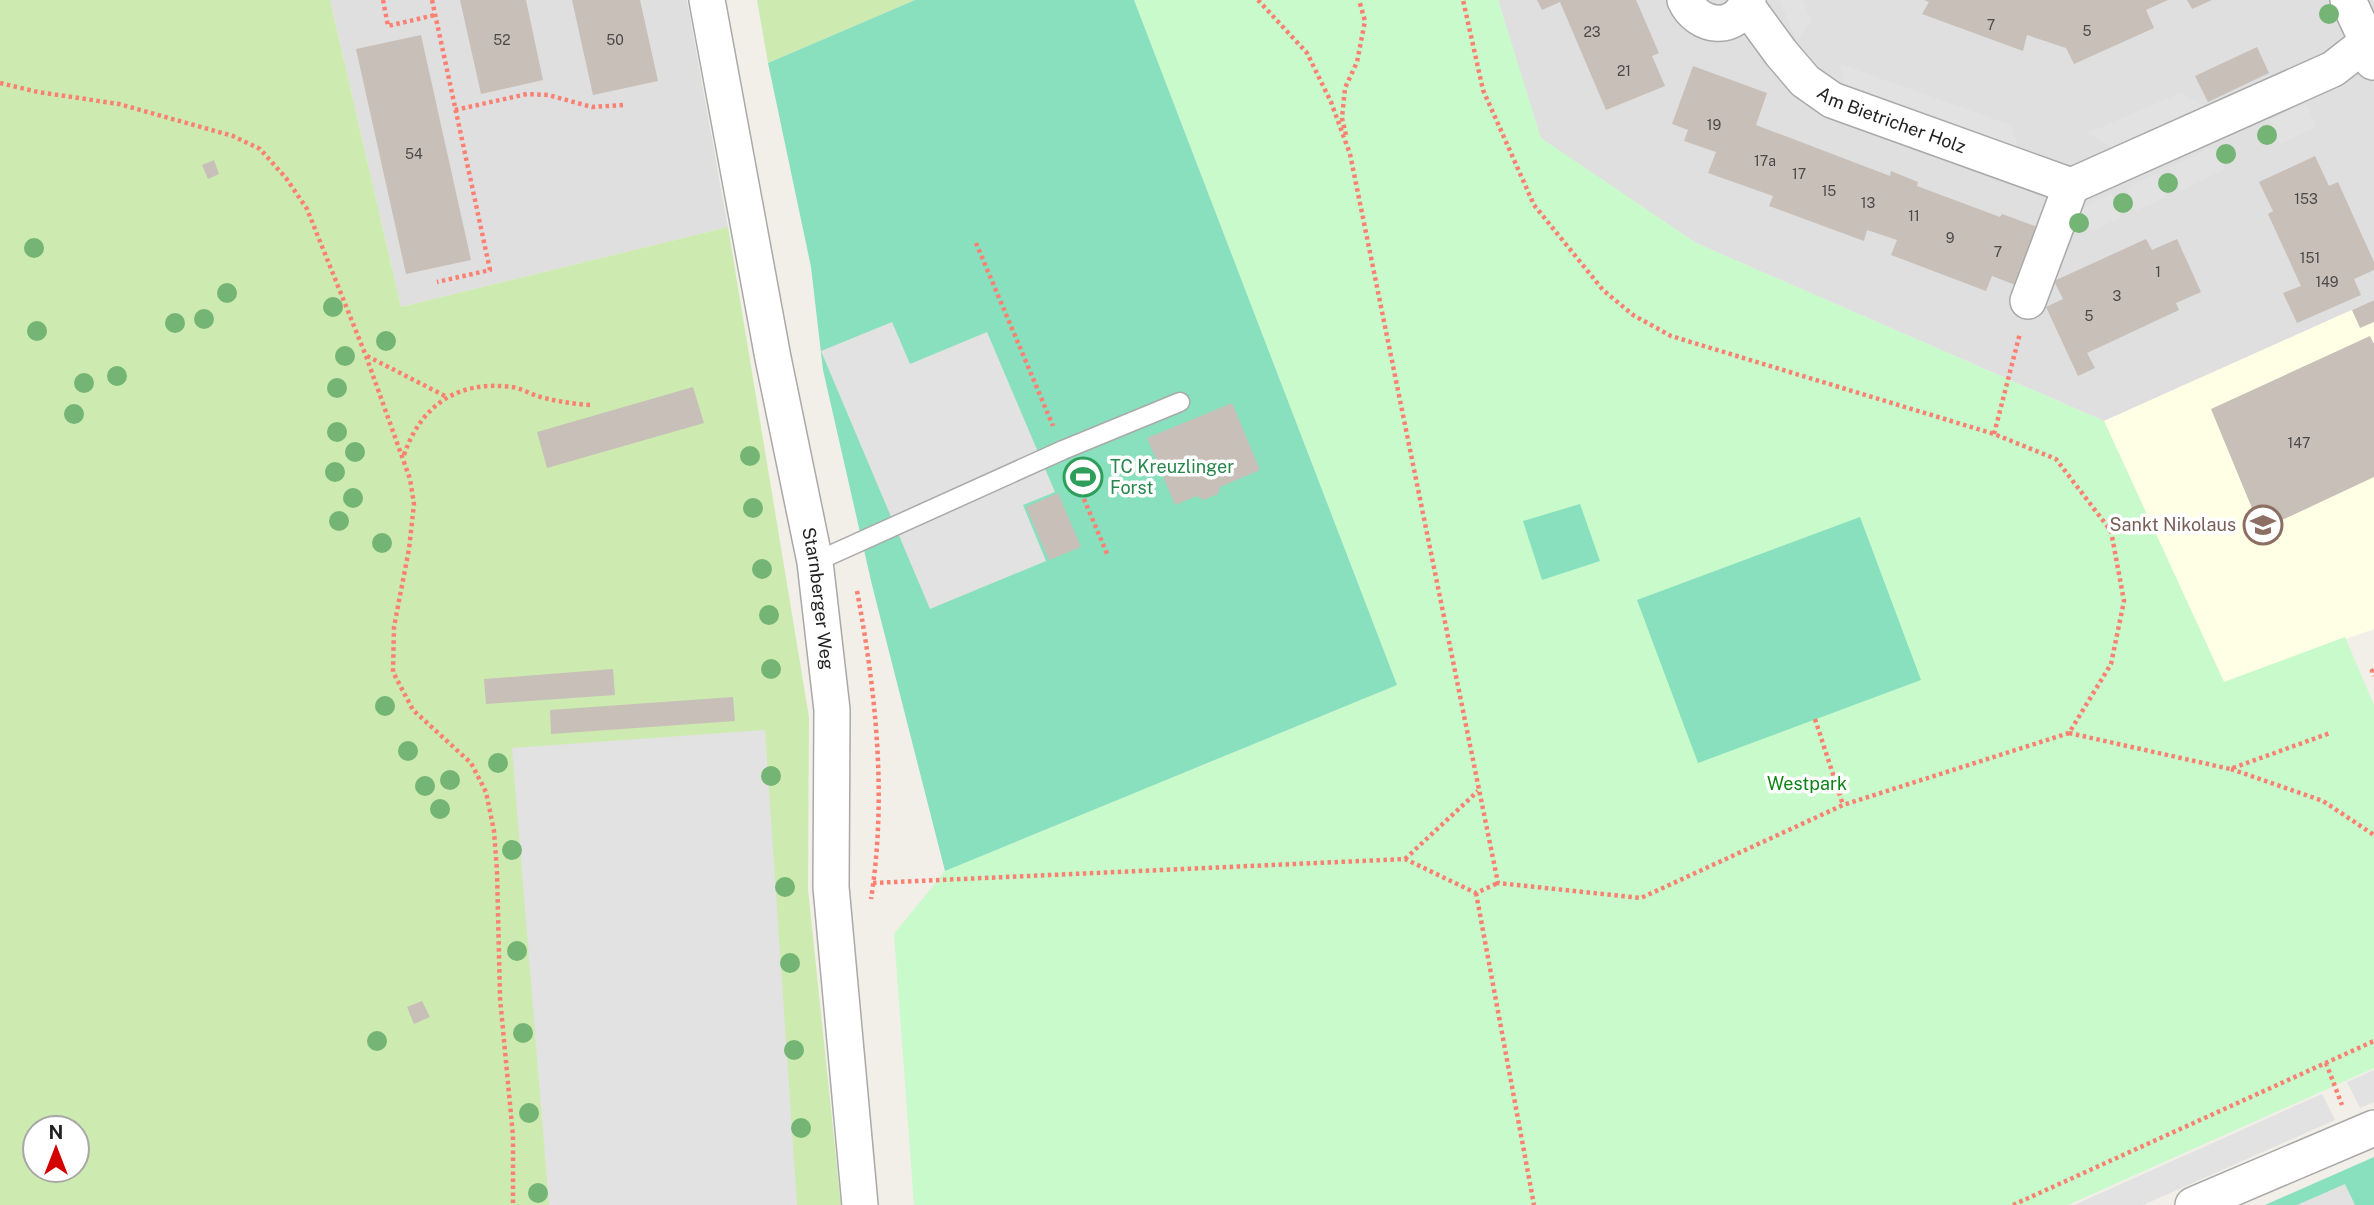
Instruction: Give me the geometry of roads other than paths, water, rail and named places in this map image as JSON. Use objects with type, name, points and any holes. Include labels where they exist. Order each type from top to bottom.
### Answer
[{"type":"street","name":"Starnberger Weg","points":[[708,0],[773,358],[815,562],[832,710],[831,887],[860,1205]]},
{"type":"street","name":"Am Bietricher Holz","points":[[1685,0],[1690,11],[1709,23],[1731,20],[1747,3],[1805,81],[1832,100],[2071,186]]},
{"type":"street","points":[[2028,301],[2071,186],[2333,69],[2372,48],[2348,0]]},
{"type":"street","points":[[2193,1205],[2364,1132]]},
{"type":"lane","points":[[815,562],[1063,450],[1180,401]]},
{"type":"place","name":"TC Kreuzlinger Forst","points":[[1083,477]]},
{"type":"place","name":"Sankt Nikolaus","points":[[2263,525]]},
{"type":"park label","name":"Westpark","points":[[1807,784]]}]
